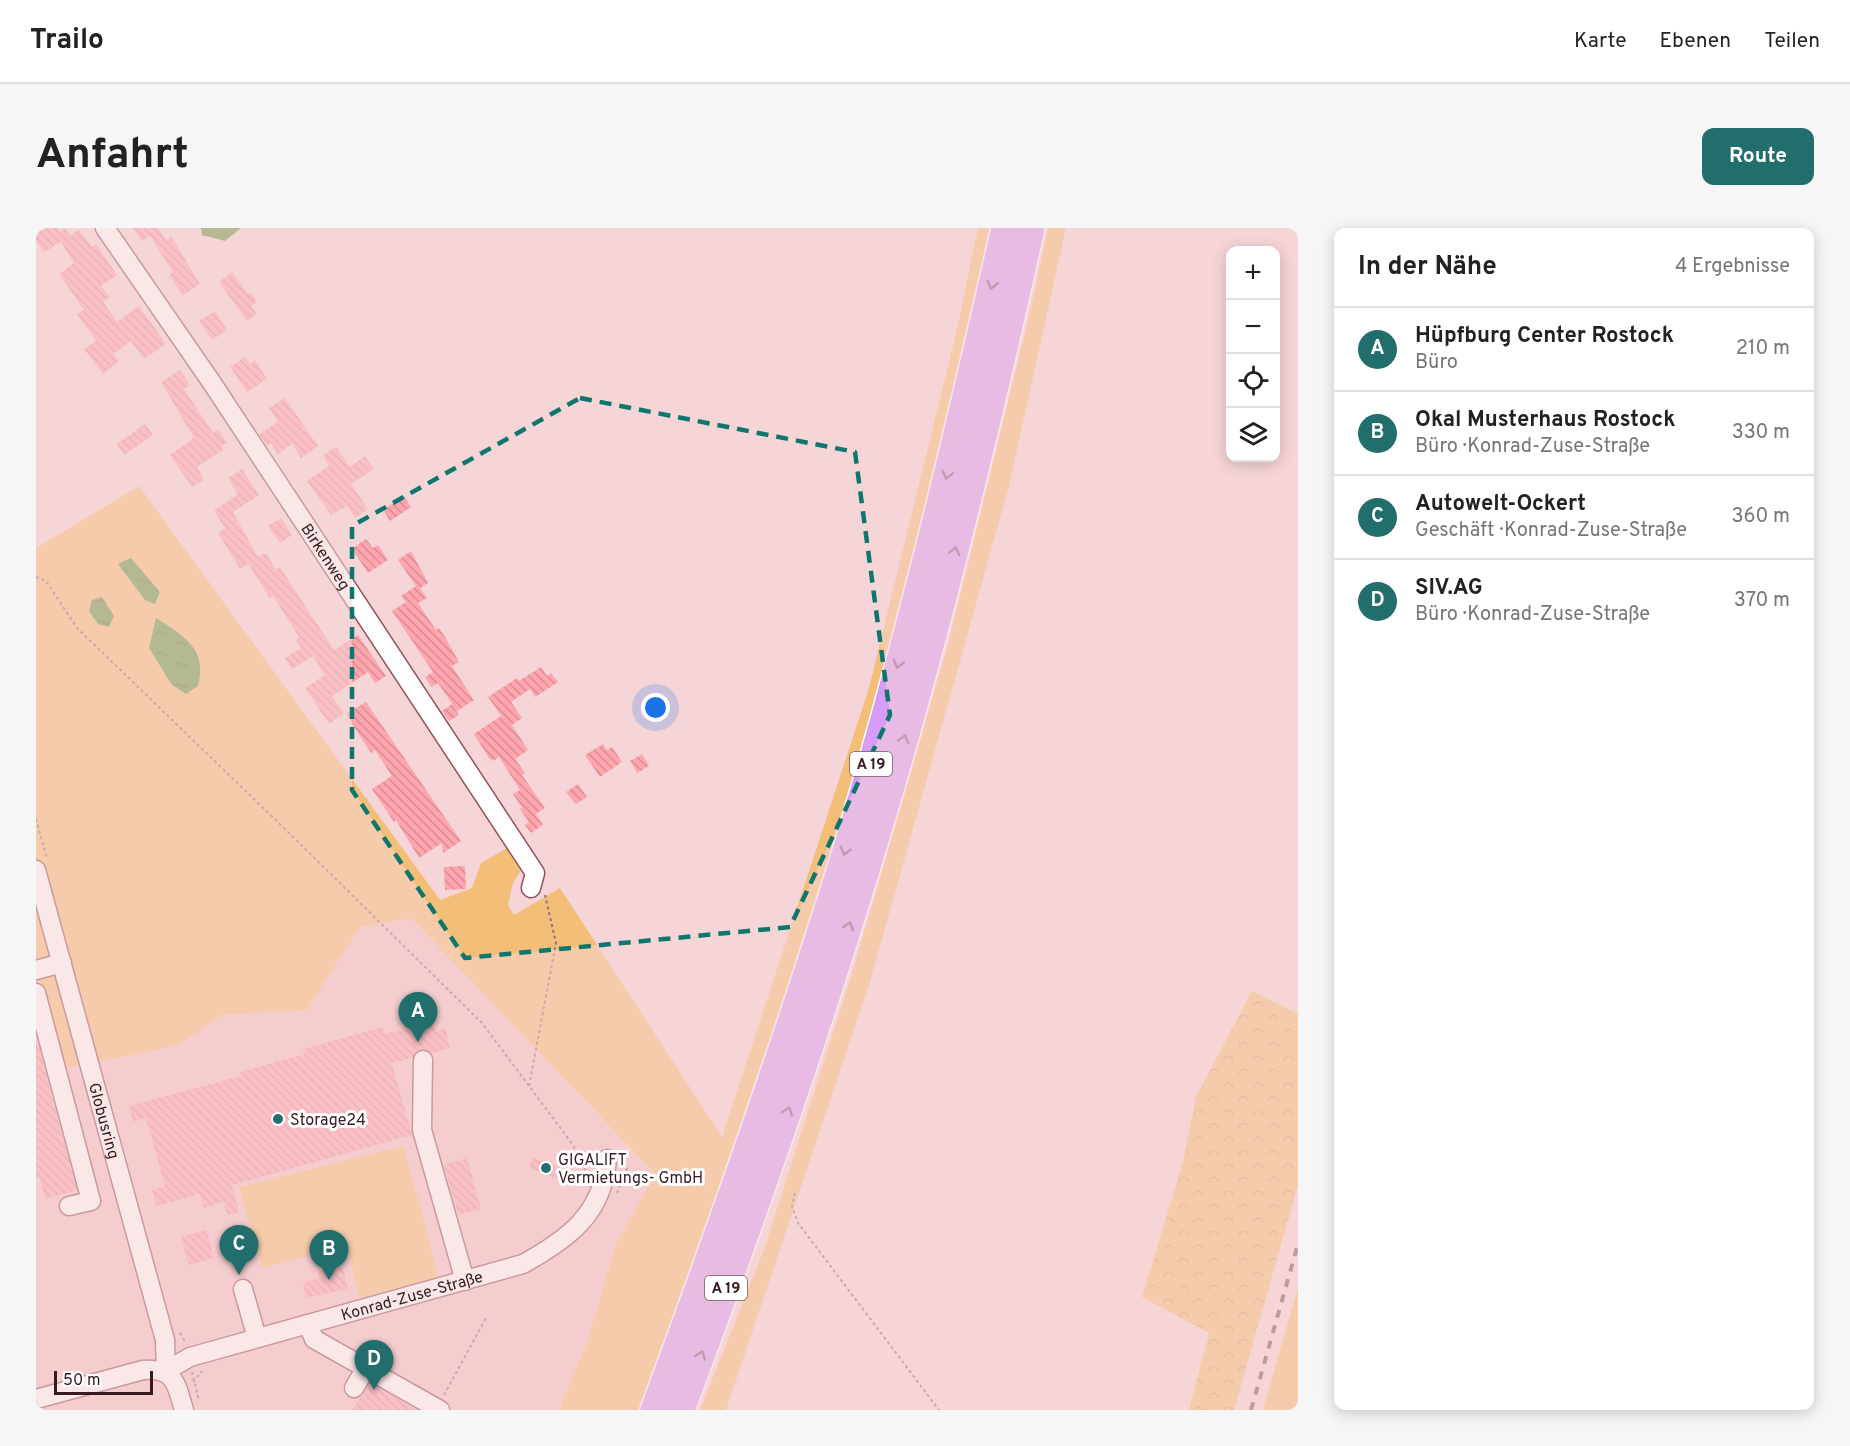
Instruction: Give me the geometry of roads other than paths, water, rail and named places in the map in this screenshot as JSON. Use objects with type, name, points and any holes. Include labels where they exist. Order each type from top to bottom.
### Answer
[{"type":"highway","name":"A 19","points":[[654,1410],[734,1193],[840,868],[914,607],[967,397],[1005,228]]},
{"type":"highway","name":"A 19","points":[[681,1410],[770,1167],[865,875],[942,601],[992,405],[1031,228]]},
{"type":"street","name":"Birkenweg","points":[[105,228],[218,392],[535,873],[531,888]]},
{"type":"street","name":"Globusring","points":[[36,870],[165,1340],[172,1379],[184,1410]]},
{"type":"street","points":[[36,970],[62,963]]},
{"type":"street","points":[[36,993],[91,1201],[69,1206]]},
{"type":"street","points":[[423,1060],[422,1130],[465,1281]]},
{"type":"street","points":[[76,1139],[108,1130]]},
{"type":"street","name":"Konrad-Zuse-Straße","points":[[172,1379],[190,1357],[523,1264],[565,1238],[594,1205],[605,1182],[607,1159]]},
{"type":"street","points":[[243,1288],[257,1338]]},
{"type":"street","points":[[308,1324],[314,1339],[438,1409]]},
{"type":"street","points":[[354,1388],[366,1368]]},
{"type":"street","points":[[36,1399],[143,1370],[172,1379]]},
{"type":"water","points":[[201,228],[241,228],[225,241],[202,235]]},
{"type":"water","points":[[131,558],[160,592],[155,604],[145,600],[118,564]]},
{"type":"water","points":[[102,597],[114,616],[109,627],[98,624],[89,611],[92,600]]},
{"type":"water","points":[[156,618],[176,631],[191,645],[200,662],[198,686],[186,694],[172,685],[149,648]]},
{"type":"railway","points":[[1251,1410],[1298,1244]]},
{"type":"place","name":"Hüpfburg Center Rostock","points":[[418,1042]]},
{"type":"place","name":"Storage24","points":[[278,1119]]},
{"type":"place","name":"GIGALIFT Vermietungs- GmbH","points":[[546,1168]]},
{"type":"place","name":"Autowelt-Ockert","points":[[239,1275]]},
{"type":"place","name":"Okal Musterhaus Rostock","points":[[329,1280]]},
{"type":"place","name":"SIV.AG","points":[[374,1390]]}]
